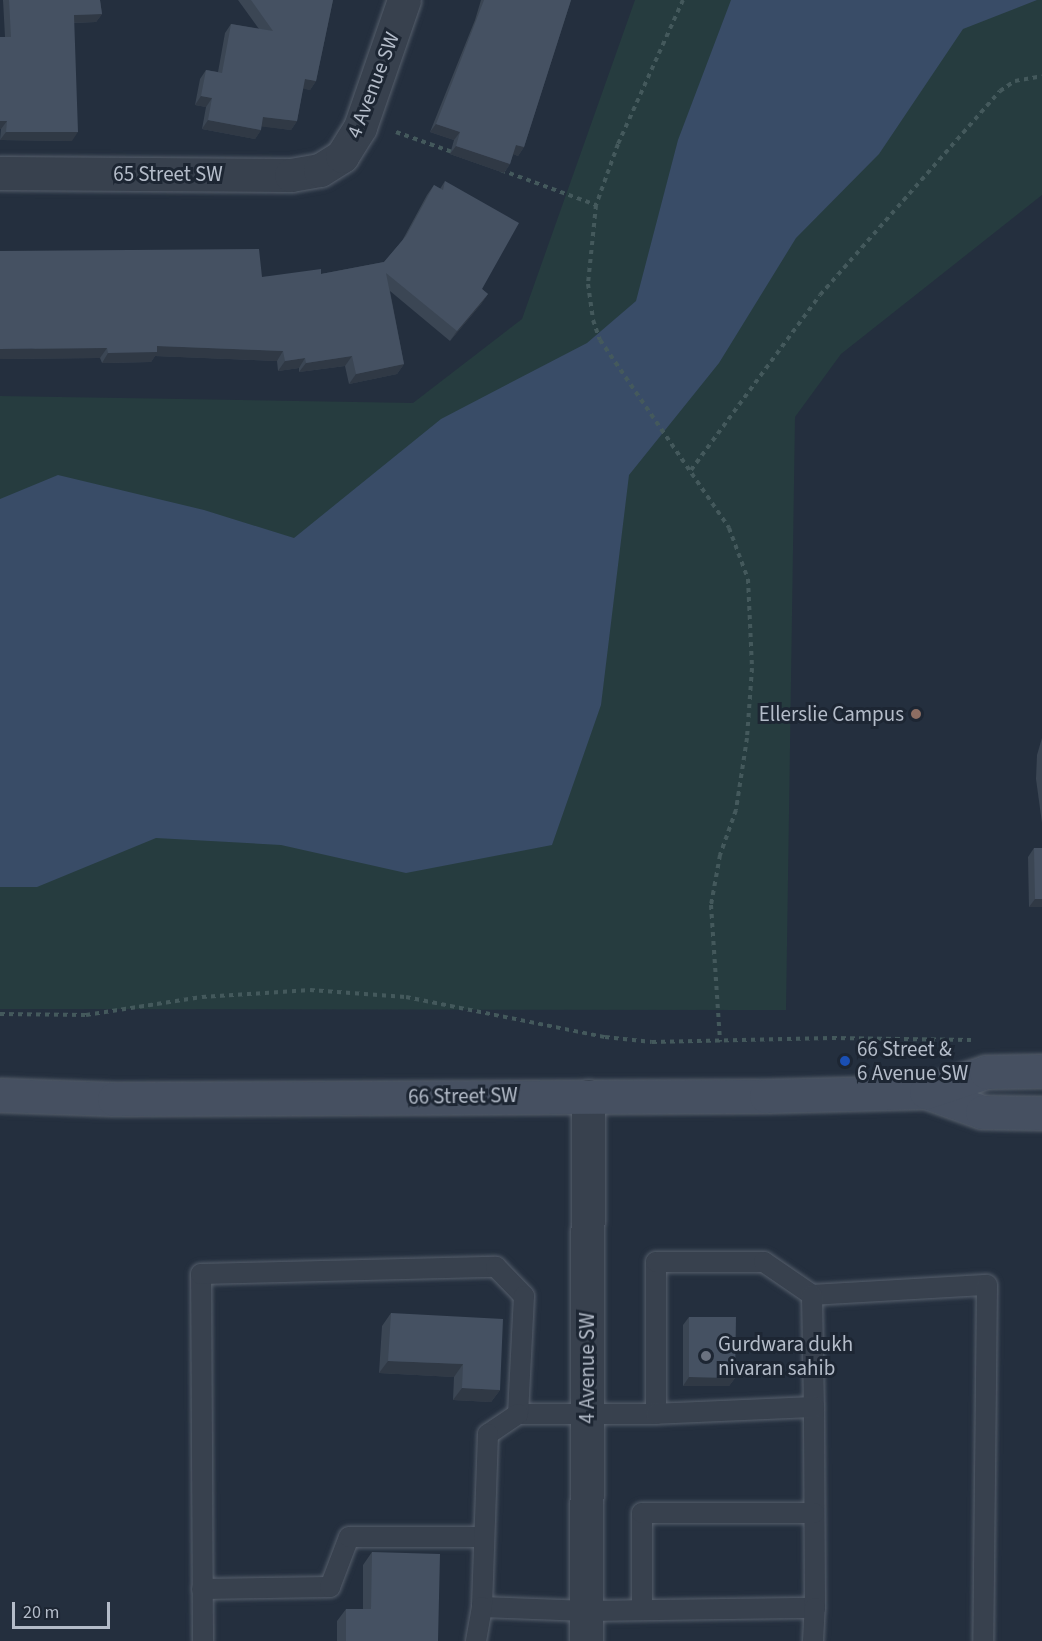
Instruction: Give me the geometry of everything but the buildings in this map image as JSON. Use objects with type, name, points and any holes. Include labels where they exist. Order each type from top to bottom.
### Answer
[{"type":"main road","name":"66 Street SW","points":[[0,1095],[114,1099],[926,1092],[986,1071],[1042,1071]]},
{"type":"main road","name":"66 Street SW","points":[[926,1092],[982,1113],[1042,1113]]},
{"type":"street","name":"4 Avenue SW","points":[[333,164],[360,127],[404,0]]},
{"type":"street","name":"65 Street SW","points":[[0,173],[291,176],[333,164]]},
{"type":"street","name":"4 Avenue SW","points":[[587,1626],[588,1096]]},
{"type":"lane","points":[[656,1414],[656,1262],[764,1262],[812,1294],[987,1285],[983,1641]]},
{"type":"lane","points":[[203,1641],[201,1274],[496,1267],[524,1296],[518,1414]]},
{"type":"lane","points":[[812,1294],[815,1608],[813,1641]]},
{"type":"lane","points":[[476,1641],[482,1607],[482,1538],[488,1434],[518,1414],[586,1416],[814,1407]]},
{"type":"lane","points":[[642,1610],[642,1513],[814,1513]]},
{"type":"lane","points":[[202,1589],[330,1587],[349,1537],[482,1538]]},
{"type":"lane","points":[[482,1607],[587,1626],[642,1610],[815,1608]]},
{"type":"path","points":[[683,0],[618,144],[596,205],[589,304],[600,340],[660,423],[729,528],[741,554],[748,590],[752,668],[747,738],[736,810],[720,855],[711,905],[720,1042]]},
{"type":"path","points":[[691,470],[820,295],[1000,91],[1015,81],[1042,76]]},
{"type":"path","points":[[396,132],[463,156]]},
{"type":"path","points":[[496,168],[596,205]]},
{"type":"path","points":[[0,1014],[86,1015],[254,992],[364,992],[450,1004],[605,1037],[681,1044],[832,1038],[978,1040]]},
{"type":"green space","points":[[635,0],[1042,0],[1042,195],[841,354],[795,417],[786,1010],[0,1009],[0,396],[413,403],[522,319]]},
{"type":"water","points":[[731,0],[1037,0],[963,29],[879,154],[796,238],[719,363],[629,475],[601,705],[552,845],[406,873],[281,845],[156,838],[37,887],[0,887],[0,499],[58,475],[204,510],[294,538],[441,419],[587,343],[636,301],[678,140]]},
{"type":"place","name":"Ellerslie Campus","points":[[916,714]]},
{"type":"place","name":"66 Street & 6 Avenue SW","points":[[845,1061]]},
{"type":"place","name":"Gurdwara dukh nivaran sahib","points":[[706,1356]]}]
